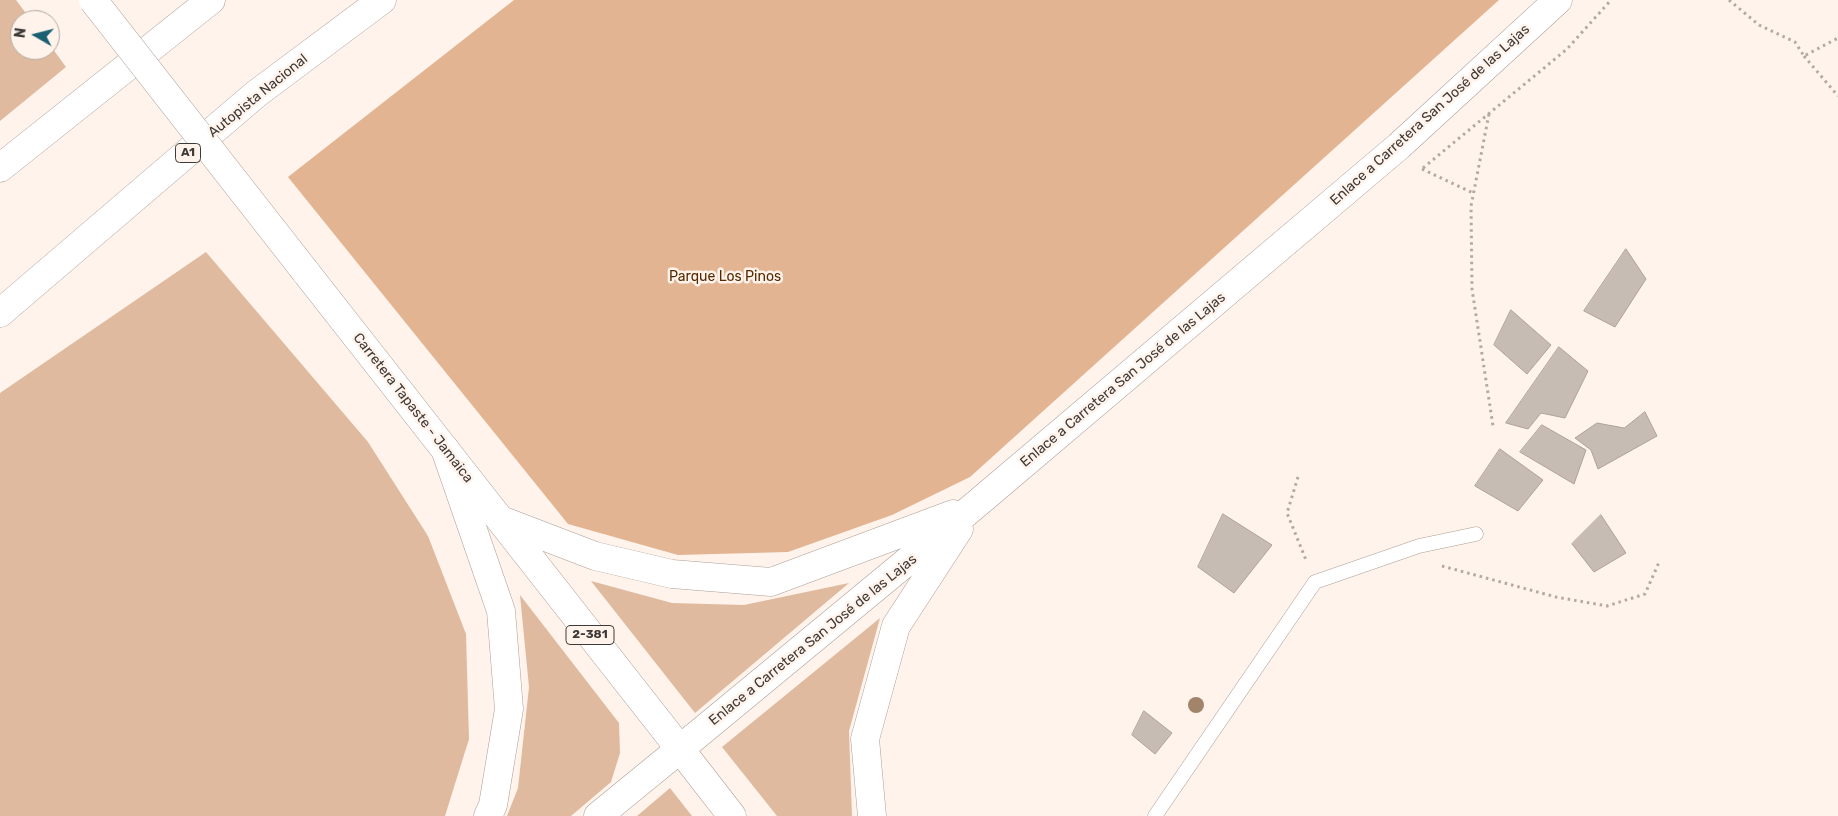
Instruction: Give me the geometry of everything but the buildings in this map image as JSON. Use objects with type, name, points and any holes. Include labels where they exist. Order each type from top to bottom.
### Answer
[{"type":"main road","name":"Carretera Tapaste - Jamaica","points":[[93,0],[732,816]]},
{"type":"main road","points":[[0,168],[211,0]]},
{"type":"main road","name":"Autopista Nacional","points":[[0,314],[256,94],[382,0]]},
{"type":"main road","name":"Enlace a Carretera San José de las Lajas","points":[[598,816],[974,507],[1399,146],[1558,0]]},
{"type":"main road","points":[[445,449],[500,611],[509,709],[493,805],[488,816]]},
{"type":"main road","points":[[501,520],[595,556],[662,572],[771,582],[974,507]]},
{"type":"main road","points":[[872,816],[865,739],[896,626],[974,507]]},
{"type":"lane","points":[[1155,816],[1315,582],[1419,546],[1476,534]]},
{"type":"path","points":[[1729,0],[1759,25],[1796,42],[1804,56],[1838,96]]},
{"type":"path","points":[[1804,56],[1838,38]]},
{"type":"path","points":[[1489,114],[1471,206],[1472,289],[1493,426]]},
{"type":"path","points":[[1422,169],[1473,192]]},
{"type":"path","points":[[1298,477],[1287,513],[1315,582]]},
{"type":"path","points":[[1396,554],[1556,597],[1607,606],[1644,594],[1660,560]]},
{"type":"shaded area","points":[[0,0],[16,0],[24,10],[10,10],[10,60],[60,59],[66,67],[0,121]]},
{"type":"shaded area","points":[[206,252],[368,442],[428,536],[466,634],[469,739],[445,816],[0,816],[0,393]]},
{"type":"shaded area","points":[[591,581],[672,603],[744,605],[849,583],[695,713]]},
{"type":"shaded area","points":[[520,595],[619,723],[620,753],[611,782],[571,816],[507,816],[518,788],[529,687]]},
{"type":"shaded area","points":[[880,618],[849,731],[852,816],[777,816],[722,747]]},
{"type":"shaded area","points":[[670,788],[692,816],[637,816]]},
{"type":"green space","name":"Parque Los Pinos","points":[[514,0],[1499,0],[970,477],[892,515],[788,552],[678,555],[568,524],[288,177]]}]
